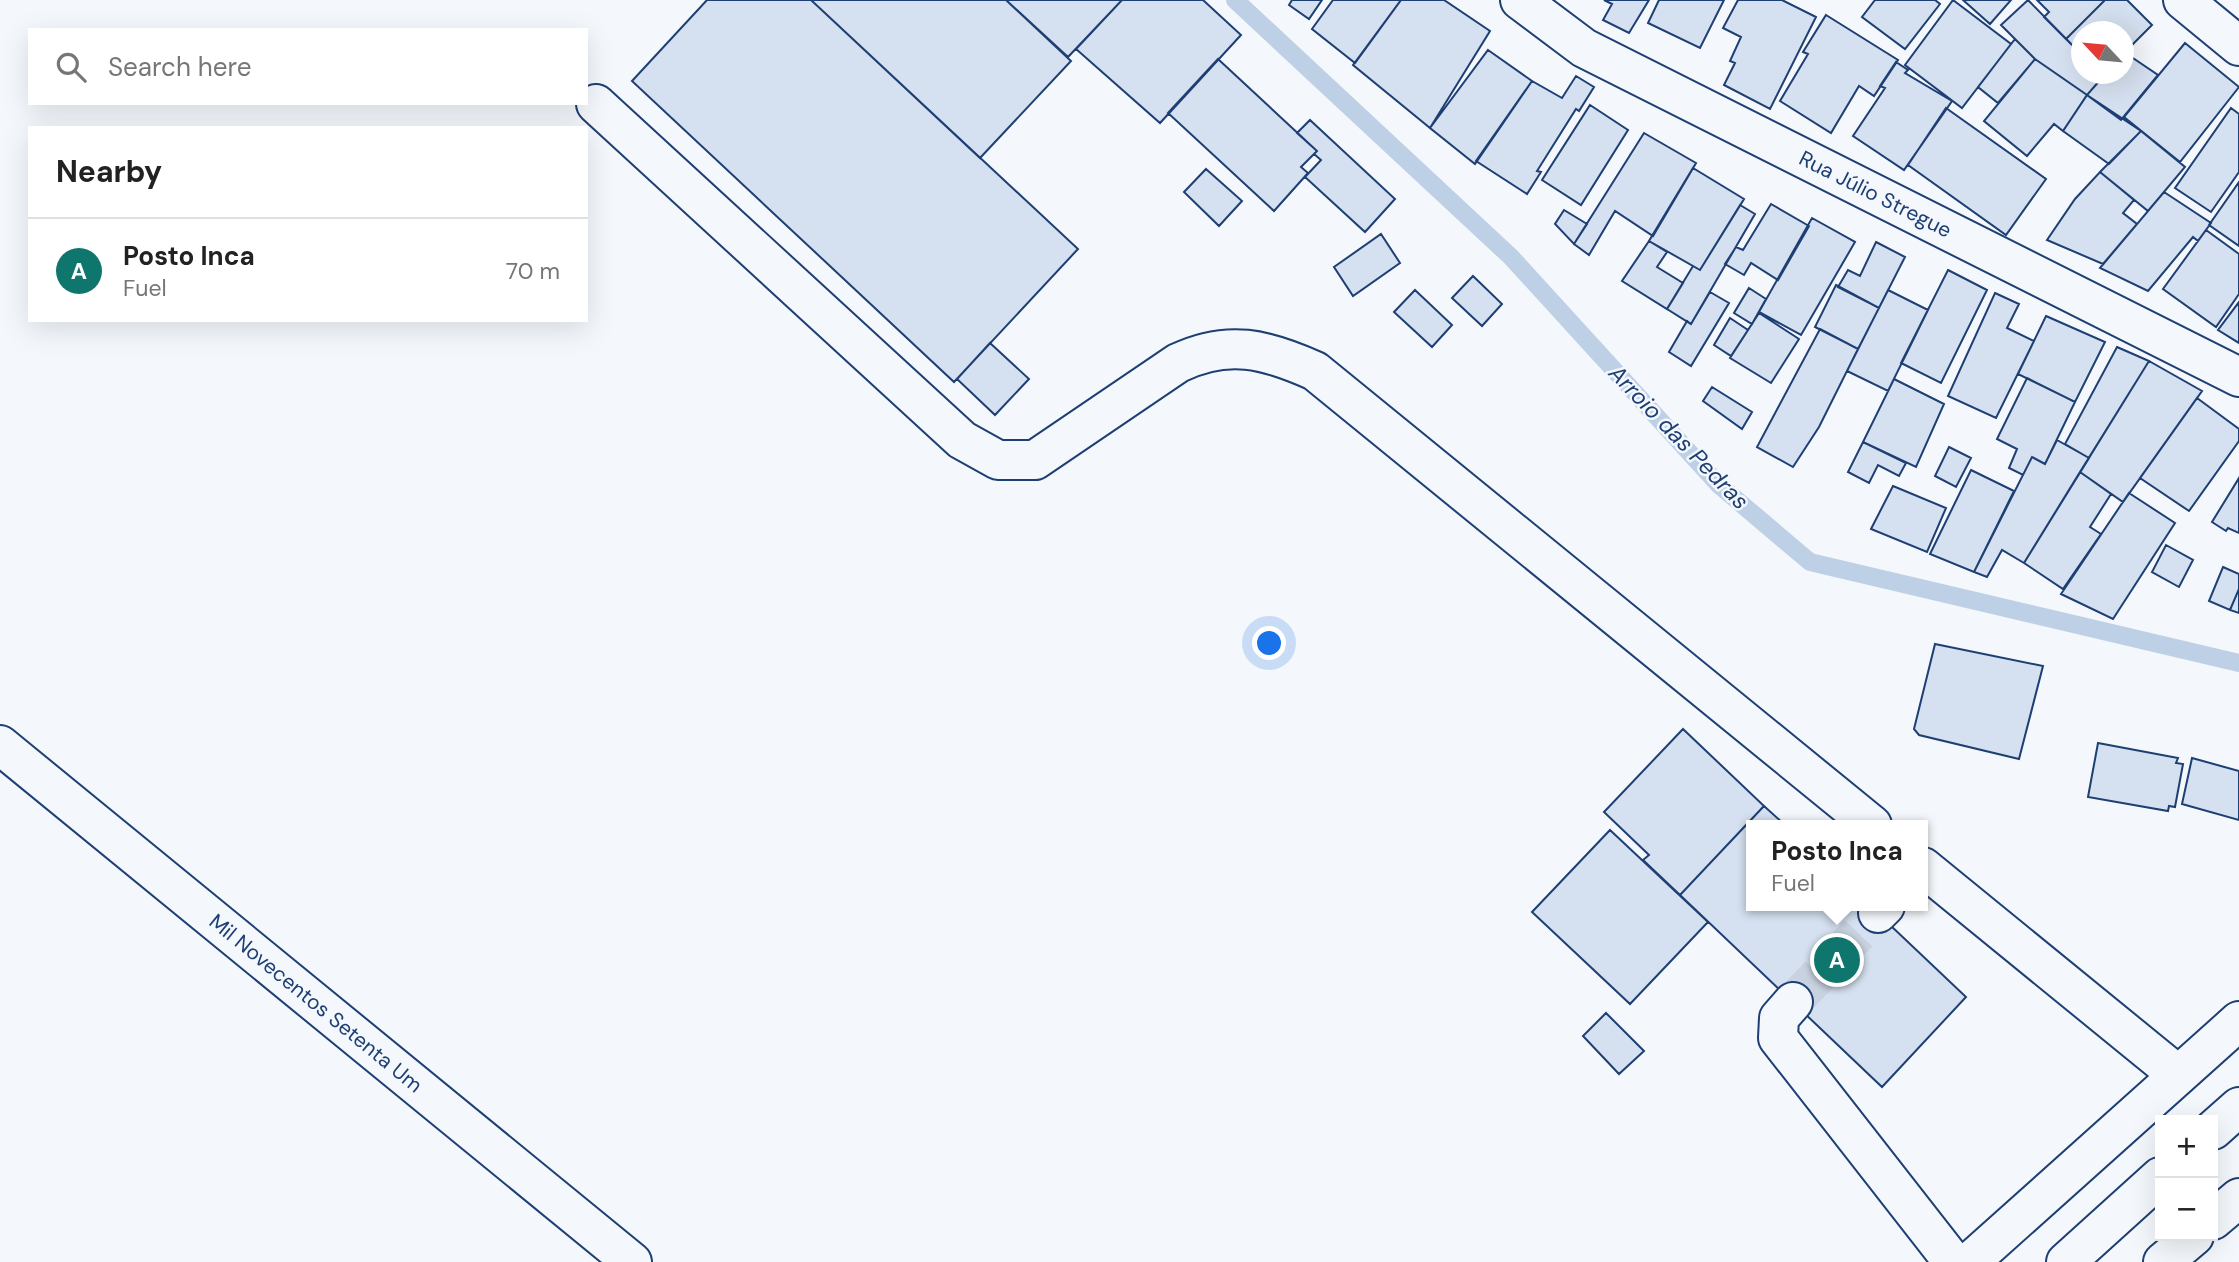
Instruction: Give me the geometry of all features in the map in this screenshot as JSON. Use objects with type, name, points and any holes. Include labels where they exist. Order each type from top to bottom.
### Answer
[{"type":"street","name":"Rua Júlio Stregue","points":[[1520,0],[1584,48],[2239,377]]},
{"type":"street","points":[[2183,0],[2239,46]]},
{"type":"street","points":[[596,104],[962,440],[998,460],[1035,460],[1178,363],[1200,353],[1222,347],[1257,351],[1287,358],[1315,371],[1866,820]]},
{"type":"street","name":"Mil Novecentos Setenta Um","points":[[0,745],[632,1262]]},
{"type":"street","points":[[1928,872],[2178,1075]]},
{"type":"street","points":[[1793,1002],[1779,1018],[1778,1038],[1953,1262]]},
{"type":"street","points":[[1970,1262],[2239,1021]]},
{"type":"street","points":[[2218,1126],[2239,1107]]},
{"type":"street","points":[[2066,1262],[2159,1178]]},
{"type":"street","points":[[2218,1216],[2239,1198]]},
{"type":"street","points":[[2163,1262],[2188,1241]]},
{"type":"building","points":[[707,0],[811,0],[1078,249],[954,382],[632,81]]},
{"type":"building","points":[[811,0],[1006,0],[1071,61],[980,158]]},
{"type":"building","points":[[1006,0],[1122,0],[1068,57]]},
{"type":"building","points":[[1122,0],[1203,0],[1241,35],[1160,123],[1076,49]]},
{"type":"building","points":[[1292,0],[1322,0],[1309,19],[1289,5]]},
{"type":"building","points":[[1333,0],[1401,0],[1355,63],[1312,29]]},
{"type":"building","points":[[1401,0],[1444,0],[1490,31],[1430,128],[1353,65]]},
{"type":"building","points":[[1604,0],[1649,0],[1629,33],[1603,20],[1612,4]]},
{"type":"building","points":[[1659,0],[1724,0],[1700,48],[1648,23]]},
{"type":"building","points":[[1738,0],[1782,0],[1816,17],[1770,109],[1724,85],[1735,63],[1730,61],[1741,37],[1723,28]]},
{"type":"building","points":[[1875,0],[1935,0],[1940,4],[1905,49],[1862,17]]},
{"type":"building","points":[[1953,0],[2011,44],[1962,108],[1905,65]]},
{"type":"building","points":[[1963,0],[2011,0],[1990,24]]},
{"type":"building","points":[[2028,0],[2071,44],[2071,84],[2035,59],[2001,25]]},
{"type":"building","points":[[2037,0],[2105,0],[2084,21],[2071,21],[2071,34],[2066,39],[2044,17],[2049,12]]},
{"type":"building","points":[[2105,0],[2127,0],[2152,25],[2134,43],[2134,21],[2084,21]]},
{"type":"building","points":[[1826,15],[1898,60],[1874,96],[1859,86],[1831,133],[1780,101],[1808,54],[1803,52]]},
{"type":"building","points":[[2015,39],[2035,59],[1998,103],[1978,87]]},
{"type":"building","points":[[2185,43],[2239,87],[2180,162],[2124,117]]},
{"type":"building","points":[[1488,50],[1532,81],[1475,164],[1430,128]]},
{"type":"building","points":[[1218,59],[1317,151],[1301,167],[1308,173],[1274,211],[1168,113]]},
{"type":"building","points":[[2035,59],[2087,95],[2063,131],[2054,124],[2027,156],[1984,121]]},
{"type":"building","points":[[2134,59],[2158,75],[2121,120],[2087,95],[2096,84],[2134,84]]},
{"type":"building","points":[[1896,62],[1908,70],[1905,73],[1952,101],[1904,170],[1853,136],[1885,88],[1880,86]]},
{"type":"building","points":[[1576,76],[1594,87],[1579,111],[1576,109],[1537,171],[1541,172],[1527,194],[1476,161],[1532,81],[1562,98]]},
{"type":"building","points":[[2071,84],[2097,84],[2087,95]]},
{"type":"building","points":[[2087,95],[2141,131],[2109,164],[2063,131]]},
{"type":"building","points":[[1590,105],[1628,130],[1581,205],[1542,180]]},
{"type":"building","points":[[1946,108],[2046,179],[2006,235],[1908,165]]},
{"type":"building","points":[[2231,108],[2239,114],[2239,172],[2211,212],[2175,188]]},
{"type":"building","points":[[1310,120],[1395,199],[1365,232],[1305,177],[1321,160],[1314,154],[1317,151],[1297,133]]},
{"type":"building","points":[[2141,131],[2185,167],[2148,211],[2100,172]]},
{"type":"building","points":[[1644,133],[1696,163],[1653,236],[1615,211],[1589,255],[1574,244]]},
{"type":"building","points":[[1693,168],[1744,199],[1700,270],[1649,241]]},
{"type":"building","points":[[1206,169],[1242,201],[1219,226],[1184,192]]},
{"type":"building","points":[[2100,172],[2134,200],[2123,213],[2137,224],[2103,264],[2047,240],[2075,199]]},
{"type":"building","points":[[2239,182],[2239,246],[2209,225]]},
{"type":"building","points":[[2164,192],[2211,223],[2198,241],[2193,237],[2148,291],[2100,268]]},
{"type":"building","points":[[1771,204],[1809,226],[1778,280],[1751,263],[1744,275],[1725,264],[1736,247],[1743,250]]},
{"type":"building","points":[[1740,205],[1755,214],[1691,324],[1667,309],[1693,266],[1700,270]]},
{"type":"building","points":[[1564,210],[1587,224],[1574,244],[1555,224]]},
{"type":"building","points":[[1812,218],[1855,242],[1801,335],[1759,312]]},
{"type":"building","points":[[2206,230],[2239,254],[2239,294],[2216,327],[2163,289]]},
{"type":"building","points":[[1381,234],[1400,263],[1353,296],[1334,267]]},
{"type":"building","points":[[1649,241],[1667,252],[1657,267],[1683,283],[1667,309],[1622,281]]},
{"type":"building","points":[[1876,242],[1905,257],[1879,308],[1838,287],[1848,270],[1860,276]]},
{"type":"building","points":[[1948,270],[1987,290],[1941,383],[1901,363]]},
{"type":"building","points":[[1473,276],[1502,304],[1482,326],[1452,298]]},
{"type":"building","points":[[1836,285],[1879,308],[1858,349],[1815,327]]},
{"type":"building","points":[[1749,288],[1766,299],[1752,324],[1734,313]]},
{"type":"building","points":[[1415,290],[1452,325],[1432,347],[1394,312]]},
{"type":"building","points":[[1888,290],[1928,310],[1888,391],[1847,371]]},
{"type":"building","points":[[1710,292],[1729,303],[1691,366],[1669,352],[1687,321],[1691,324]]},
{"type":"building","points":[[1995,293],[2019,304],[2007,328],[2034,341],[1996,418],[1948,396]]},
{"type":"building","points":[[2239,302],[2239,343],[2218,330]]},
{"type":"building","points":[[1759,313],[1799,339],[1771,383],[1730,358]]},
{"type":"building","points":[[2046,316],[2105,342],[2075,402],[2018,374]]},
{"type":"building","points":[[1730,318],[1748,330],[1731,356],[1714,345]]},
{"type":"building","points":[[1820,329],[1858,349],[1819,427],[1793,467],[1757,447]]},
{"type":"building","points":[[990,343],[1029,379],[995,415],[957,379]]},
{"type":"building","points":[[2117,347],[2149,361],[2089,458],[2065,444]]},
{"type":"building","points":[[2149,361],[2202,391],[2123,502],[2080,472]]},
{"type":"building","points":[[2027,378],[2075,402],[2045,464],[2032,457],[2023,475],[2009,468],[2017,449],[1997,439]]},
{"type":"building","points":[[1894,379],[1944,404],[1916,467],[1863,442]]},
{"type":"building","points":[[1712,387],[1752,412],[1742,429],[1703,401]]},
{"type":"building","points":[[2197,398],[2239,429],[2239,441],[2189,511],[2140,478]]},
{"type":"building","points":[[2057,440],[2089,458],[2024,563],[2002,550],[1987,577],[1974,572],[2032,457],[2045,464]]},
{"type":"building","points":[[1863,442],[1906,463],[1899,476],[1878,465],[1869,483],[1848,472]]},
{"type":"building","points":[[1949,447],[1971,458],[1956,487],[1935,476]]},
{"type":"building","points":[[1971,470],[2014,491],[1974,572],[1930,554]]},
{"type":"building","points":[[2080,472],[2111,494],[2090,527],[2101,534],[2063,589],[2024,563]]},
{"type":"building","points":[[2239,478],[2239,533],[2228,528],[2226,531],[2212,522]]},
{"type":"building","points":[[1893,486],[1946,508],[1927,552],[1871,529]]},
{"type":"building","points":[[2129,493],[2175,523],[2113,619],[2061,594]]},
{"type":"building","points":[[2166,545],[2193,560],[2179,587],[2152,572]]},
{"type":"building","points":[[2223,567],[2239,574],[2239,589],[2230,610],[2209,601]]},
{"type":"building","points":[[2239,589],[2239,613],[2230,610]]},
{"type":"building","points":[[1935,644],[2043,666],[2019,759],[1919,735],[1914,729]]},
{"type":"building","points":[[1683,729],[1764,806],[1751,820],[1746,820],[1746,825],[1680,895],[1643,860],[1649,855],[1604,812]]},
{"type":"building","points":[[2098,743],[2178,758],[2176,763],[2183,764],[2175,807],[2169,806],[2168,811],[2088,797]]},
{"type":"building","points":[[2192,758],[2239,771],[2239,820],[2182,804]]},
{"type":"building","points":[[1764,806],[1779,820],[1751,820]]},
{"type":"building","points":[[1746,825],[1746,911],[1875,911],[1966,997],[1882,1087],[1680,895]]},
{"type":"building","points":[[1610,830],[1708,922],[1630,1004],[1532,912]]},
{"type":"building","points":[[1606,1013],[1644,1051],[1619,1074],[1583,1036]]},
{"type":"waterway","name":"Arroio das Pedras","points":[[1235,0],[1511,257],[1719,485],[1810,562],[2239,663]]},
{"type":"tunnel","points":[[1793,1002],[1878,913]]},
{"type":"place","name":"Posto Inca","points":[[1837,960]]}]
